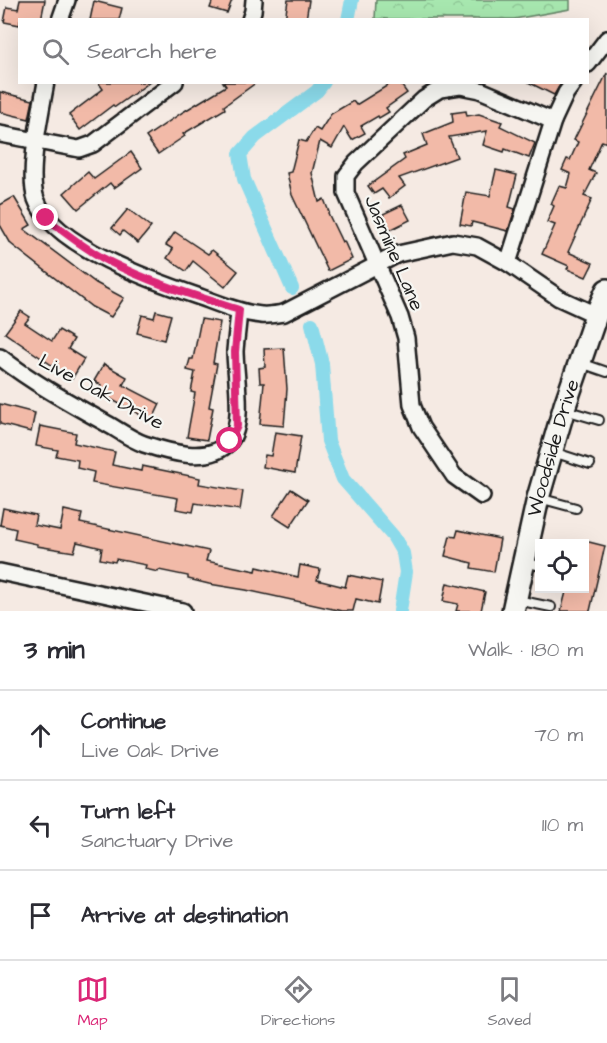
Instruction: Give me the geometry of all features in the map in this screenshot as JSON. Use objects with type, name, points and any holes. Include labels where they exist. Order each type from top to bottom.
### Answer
[{"type":"street","points":[[61,18],[67,0]]},
{"type":"street","points":[[251,18],[254,0]]},
{"type":"street","points":[[589,63],[607,39]]},
{"type":"street","points":[[46,84],[31,179],[36,201],[46,218],[73,240],[110,262],[160,283],[263,316],[284,313],[398,254],[453,242],[477,246],[508,263],[559,298],[598,317]]},
{"type":"street","points":[[0,134],[80,149],[93,144],[173,84]]},
{"type":"street","points":[[508,263],[553,121],[573,84]]},
{"type":"street","name":"Jasmine Lane","points":[[482,496],[454,476],[421,427],[412,405],[406,338],[400,317],[346,193],[346,176],[356,163],[424,99],[440,90],[460,86],[480,90],[553,121]]},
{"type":"street","name":"Woodside Drive","points":[[514,605],[531,564],[538,498],[551,452],[580,362],[607,290]]},
{"type":"street","name":"Live Oak Drive","points":[[0,357],[81,409],[142,443],[176,453],[199,455],[216,451],[230,441],[237,426],[235,352],[239,310]]},
{"type":"street","points":[[0,572],[183,611]]},
{"type":"lane","points":[[580,362],[607,372]]},
{"type":"lane","points":[[564,410],[599,420]]},
{"type":"lane","points":[[551,452],[590,464]]},
{"type":"lane","points":[[538,498],[576,508]]},
{"type":"lane","points":[[514,605],[551,607]]},
{"type":"green space","points":[[376,0],[570,0],[570,9],[520,18],[375,18]]},
{"type":"building","points":[[20,0],[45,0],[41,18],[18,18],[18,25],[4,22],[7,7],[18,9]]},
{"type":"building","points":[[213,0],[232,0],[227,13],[210,8]]},
{"type":"building","points":[[288,0],[309,0],[306,18],[285,18]]},
{"type":"building","points":[[94,1],[122,8],[120,18],[90,18]]},
{"type":"building","points":[[607,73],[607,143],[602,141],[589,170],[596,173],[584,196],[592,199],[568,252],[593,263],[586,277],[567,269],[569,266],[542,254],[555,225],[547,222],[554,206],[551,204],[559,186],[567,188],[571,174],[562,170],[567,159],[570,160],[578,142],[574,140]]},
{"type":"building","points":[[99,84],[147,84],[115,107],[113,105],[80,130],[69,115],[103,89]]},
{"type":"building","points":[[224,84],[254,84],[224,106],[225,109],[183,134],[185,136],[158,154],[146,137],[226,86]]},
{"type":"building","points":[[390,84],[400,84],[407,93],[386,108],[389,112],[361,126],[365,133],[352,140],[344,127],[332,148],[320,141],[312,173],[319,202],[324,199],[328,213],[352,259],[328,271],[292,195],[287,173],[291,172],[299,140],[306,142],[315,128],[320,131],[331,114],[353,101],[356,105]]},
{"type":"building","points":[[532,84],[561,84],[554,95]]},
{"type":"building","points":[[0,92],[33,100],[29,119],[0,112]]},
{"type":"building","points":[[466,111],[467,116],[479,114],[502,122],[500,126],[535,143],[529,158],[505,149],[504,152],[483,145],[487,131],[449,137],[457,157],[399,178],[405,186],[389,198],[382,189],[374,194],[368,186],[405,159],[403,155],[427,145],[423,134],[453,122],[452,113]]},
{"type":"building","points":[[131,152],[142,168],[114,188],[110,183],[78,209],[64,193],[88,172],[94,179]]},
{"type":"building","points":[[496,170],[517,175],[509,207],[515,209],[508,231],[472,222],[471,226],[460,224],[466,192],[490,196]]},
{"type":"building","points":[[14,197],[31,225],[24,229],[96,283],[124,298],[111,317],[92,307],[11,244],[0,225],[0,205]]},
{"type":"building","points":[[402,205],[410,220],[390,230],[383,214]]},
{"type":"building","points":[[128,209],[151,227],[138,243],[123,231],[120,235],[112,228]]},
{"type":"building","points":[[175,232],[208,254],[212,250],[238,271],[225,287],[193,261],[186,271],[167,258],[173,249],[166,245]]},
{"type":"building","points":[[21,311],[30,317],[25,323],[52,341],[59,330],[74,339],[68,349],[84,359],[72,379],[5,333]]},
{"type":"building","points":[[156,311],[171,315],[164,340],[137,333],[142,315],[154,318]]},
{"type":"building","points":[[201,319],[220,322],[213,363],[217,364],[209,407],[213,408],[207,440],[187,437],[195,393],[191,392],[195,372],[187,370],[190,359],[193,359]]},
{"type":"building","points":[[284,348],[287,389],[284,426],[260,424],[264,383],[260,383],[259,368],[265,367],[264,349]]},
{"type":"building","points":[[104,364],[127,377],[123,385],[160,404],[152,421],[97,392],[101,385],[94,381]]},
{"type":"building","points":[[0,404],[35,413],[31,432],[0,424]]},
{"type":"building","points":[[40,426],[76,433],[74,443],[115,452],[112,465],[141,471],[142,466],[200,478],[199,484],[243,491],[240,510],[195,503],[193,512],[176,509],[178,498],[92,483],[94,472],[77,468],[78,460],[56,456],[58,450],[36,446]]},
{"type":"building","points":[[275,432],[301,436],[295,473],[263,467],[265,455],[271,456]]},
{"type":"building","points":[[291,489],[308,500],[290,527],[273,516]]},
{"type":"building","points":[[3,508],[36,515],[34,525],[60,530],[64,510],[82,514],[80,523],[209,551],[206,561],[256,571],[257,567],[298,577],[300,565],[320,569],[317,580],[345,587],[348,575],[382,582],[378,604],[356,599],[353,611],[342,611],[209,584],[188,579],[188,576],[145,569],[146,565],[116,559],[115,562],[100,559],[102,548],[77,542],[74,552],[37,546],[37,544],[14,539],[16,529],[0,525]]},
{"type":"building","points":[[458,530],[500,539],[494,572],[471,568],[472,563],[445,556],[450,536],[456,537]]},
{"type":"building","points":[[589,542],[605,546],[590,611],[561,611],[566,593],[589,593]]},
{"type":"building","points":[[447,583],[485,592],[481,611],[456,611],[458,604],[443,601]]},
{"type":"waterway","points":[[348,18],[352,0]]},
{"type":"waterway","points":[[292,288],[244,179],[240,154],[255,137],[317,91],[322,84]]},
{"type":"waterway","points":[[312,324],[322,364],[328,441],[343,479],[393,536],[403,553],[406,572],[400,611]]},
{"type":"route","points":[[46,218],[73,240],[110,262],[160,283],[239,310],[235,352],[237,426],[230,441]]}]
